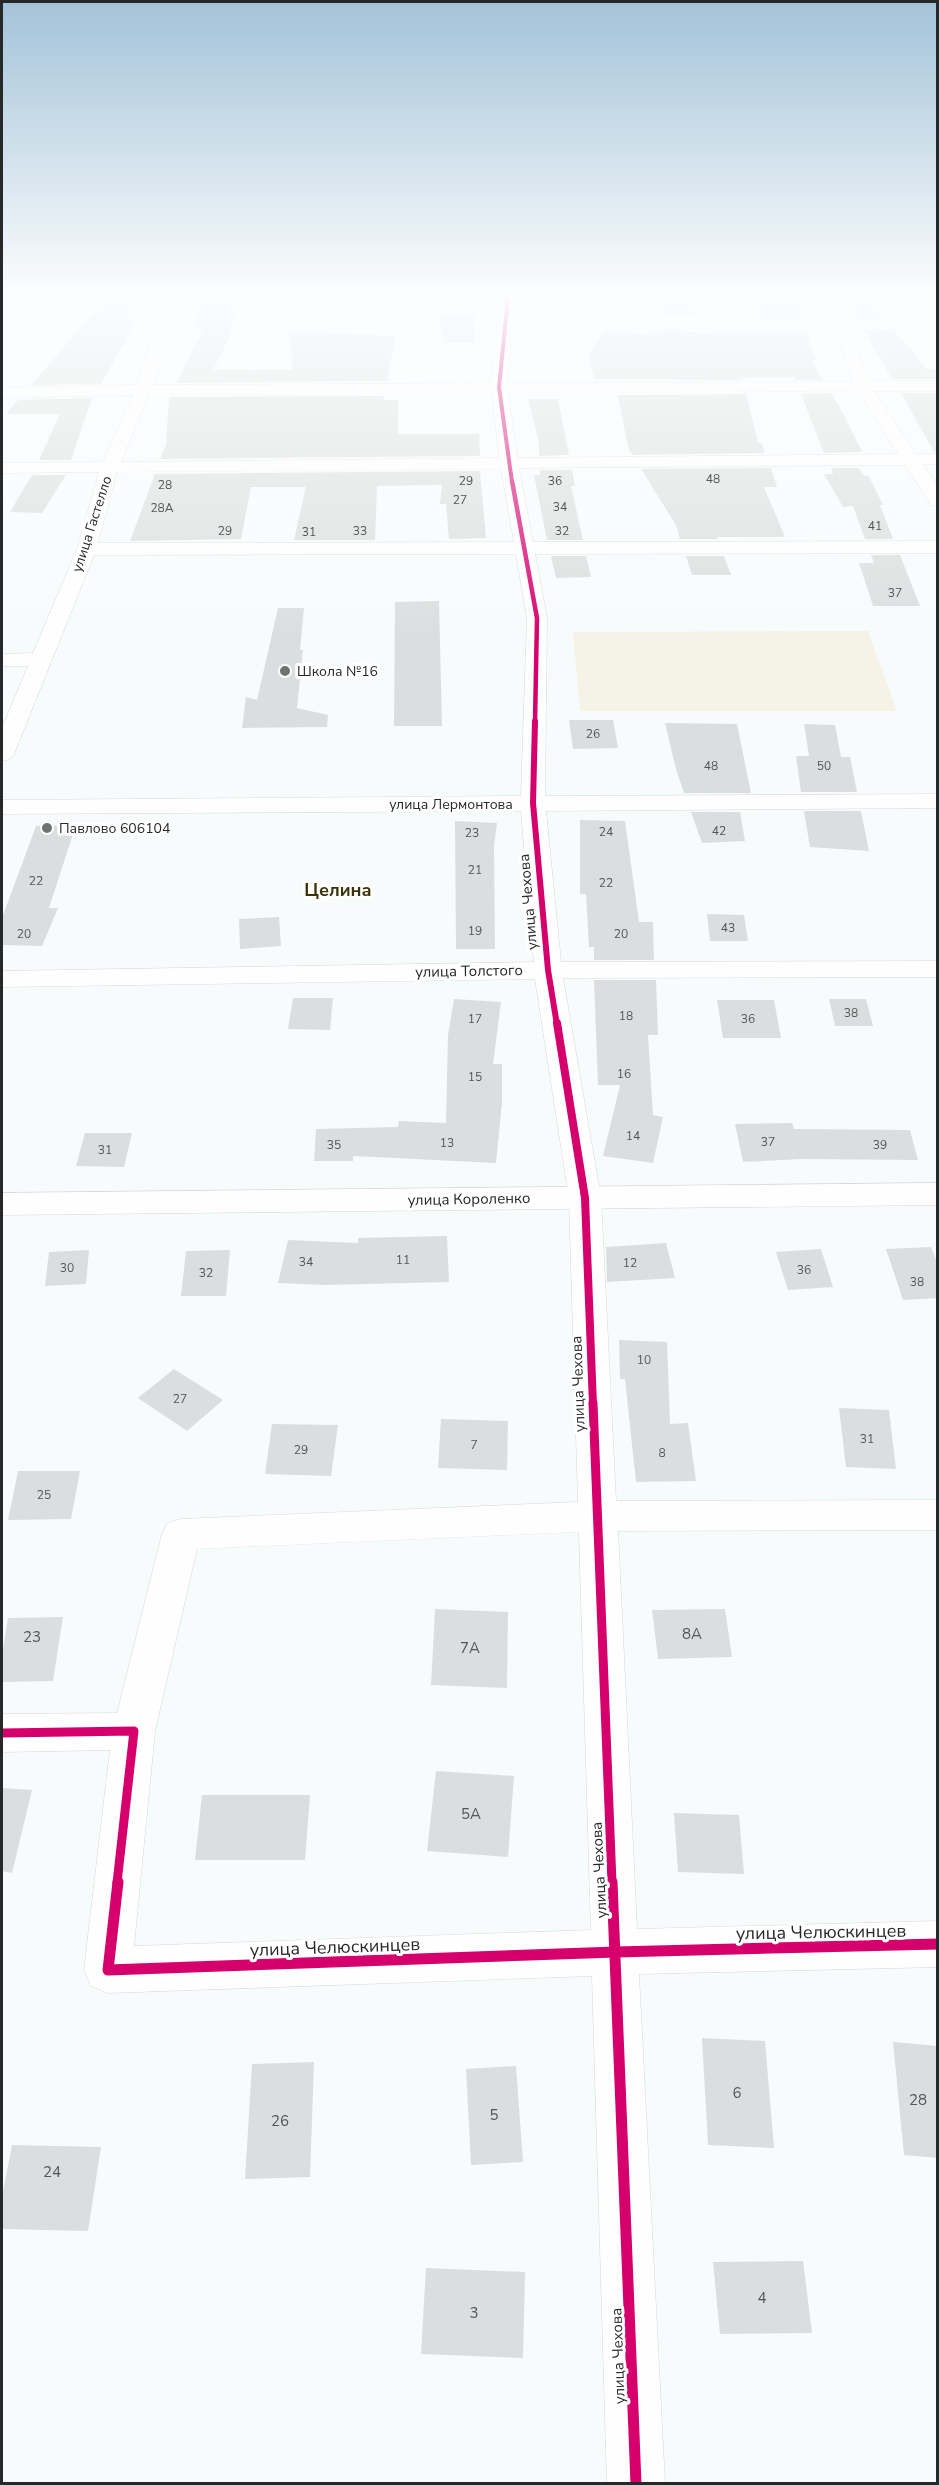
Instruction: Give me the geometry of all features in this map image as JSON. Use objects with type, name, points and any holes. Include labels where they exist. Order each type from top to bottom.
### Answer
[{"type":"street","name":"улица Гастелло","points":[[2,754],[87,549],[110,466],[136,407]]},
{"type":"street","name":"улица Чехова","points":[[502,407],[509,463],[537,618],[533,804],[548,970],[585,1198],[636,2484]]},
{"type":"street","points":[[876,407],[938,501]]},
{"type":"street","points":[[2,468],[938,459]]},
{"type":"street","points":[[87,549],[938,547]]},
{"type":"street","points":[[2,660],[40,659]]},
{"type":"street","name":"улица Лермонтова","points":[[2,807],[938,801]]},
{"type":"street","name":"улица Толстого","points":[[2,978],[548,970],[938,969]]},
{"type":"street","name":"улица Короленко","points":[[2,1204],[938,1194]]},
{"type":"street","name":"улица Челюскинцев","points":[[938,1515],[597,1516],[181,1534],[134,1731],[108,1970],[616,1952],[938,1944]]},
{"type":"street","points":[[2,1733],[134,1731]]},
{"type":"shaded area","points":[[868,631],[897,711],[580,711],[573,632]]},
{"type":"building","points":[[12,407],[89,407],[71,460],[39,460],[60,414],[6,414]]},
{"type":"building","points":[[168,407],[398,407],[398,434],[479,434],[480,456],[160,459],[166,445]]},
{"type":"building","points":[[530,407],[560,407],[569,455],[539,456],[539,443]]},
{"type":"building","points":[[620,407],[749,407],[758,443],[762,443],[765,453],[632,455],[628,447]]},
{"type":"building","points":[[806,407],[839,407],[862,452],[824,453]]},
{"type":"building","points":[[909,407],[938,407],[938,452],[934,452]]},
{"type":"building","points":[[771,468],[777,487],[764,487],[785,537],[717,537],[718,539],[680,539],[676,525],[641,469]]},
{"type":"building","points":[[831,468],[859,468],[864,476],[868,475],[883,505],[880,505],[893,539],[865,539],[853,506],[843,507],[824,474],[833,474]]},
{"type":"building","points":[[540,470],[572,470],[575,486],[571,486],[583,540],[547,540],[534,475],[540,475]]},
{"type":"building","points":[[480,471],[486,538],[449,539],[446,504],[440,504],[442,485],[377,486],[375,540],[294,540],[306,487],[251,487],[241,539],[130,541],[155,474]]},
{"type":"building","points":[[32,475],[66,475],[42,513],[10,512]]},
{"type":"building","points":[[871,555],[900,555],[920,606],[873,606],[859,563],[874,563]]},
{"type":"building","points":[[551,556],[586,556],[591,577],[556,578]]},
{"type":"building","points":[[686,556],[724,556],[731,575],[692,575]]},
{"type":"building","points":[[439,601],[442,726],[394,726],[395,602]]},
{"type":"building","points":[[278,608],[304,608],[300,650],[303,650],[297,708],[328,715],[327,727],[242,728],[246,697],[257,700]]},
{"type":"building","points":[[569,720],[613,720],[618,748],[573,749]]},
{"type":"building","points":[[665,723],[737,724],[751,793],[684,793]]},
{"type":"building","points":[[804,724],[835,725],[841,757],[850,757],[857,792],[801,792],[796,756],[809,756]]},
{"type":"building","points":[[804,811],[861,811],[869,851],[810,847]]},
{"type":"building","points":[[691,812],[740,812],[745,841],[702,843]]},
{"type":"building","points":[[580,820],[625,821],[639,922],[653,922],[654,960],[594,960],[594,947],[589,947],[586,894],[580,894]]},
{"type":"building","points":[[455,821],[497,823],[494,846],[495,949],[456,949]]},
{"type":"building","points":[[76,825],[49,908],[58,908],[42,946],[2,945],[2,918],[36,826]]},
{"type":"building","points":[[707,914],[744,915],[748,941],[710,941]]},
{"type":"building","points":[[279,917],[281,946],[240,949],[239,919]]},
{"type":"building","points":[[594,980],[656,980],[658,1035],[648,1035],[653,1115],[663,1117],[653,1163],[603,1156],[620,1085],[598,1085]]},
{"type":"building","points":[[293,998],[333,998],[330,1030],[288,1029]]},
{"type":"building","points":[[454,999],[501,1002],[493,1064],[502,1064],[502,1103],[496,1163],[353,1156],[353,1161],[314,1161],[316,1129],[398,1127],[399,1121],[446,1123],[448,1035]]},
{"type":"building","points":[[829,999],[866,999],[873,1026],[835,1026]]},
{"type":"building","points":[[717,1000],[774,1000],[781,1038],[723,1038]]},
{"type":"building","points":[[792,1123],[794,1129],[910,1130],[918,1160],[801,1159],[743,1162],[735,1124]]},
{"type":"building","points":[[85,1133],[132,1133],[124,1167],[76,1166]]},
{"type":"building","points":[[447,1236],[449,1282],[325,1285],[278,1283],[288,1240],[358,1243],[358,1238]]},
{"type":"building","points":[[666,1243],[675,1278],[607,1282],[606,1247]]},
{"type":"building","points":[[931,1247],[938,1265],[938,1298],[903,1300],[886,1249]]},
{"type":"building","points":[[821,1249],[833,1287],[788,1290],[776,1252]]},
{"type":"building","points":[[89,1250],[86,1284],[45,1286],[49,1252]]},
{"type":"building","points":[[230,1250],[226,1296],[181,1296],[186,1251]]},
{"type":"building","points":[[619,1340],[667,1342],[670,1424],[688,1423],[696,1481],[636,1482],[625,1379],[620,1379]]},
{"type":"building","points":[[174,1369],[223,1400],[187,1431],[138,1398]]},
{"type":"building","points":[[839,1408],[889,1410],[896,1469],[846,1467]]},
{"type":"building","points":[[441,1419],[508,1421],[507,1470],[438,1468]]},
{"type":"building","points":[[272,1424],[338,1425],[331,1476],[265,1474]]},
{"type":"building","points":[[18,1471],[80,1471],[71,1519],[8,1520]]},
{"type":"building","points":[[435,1609],[508,1612],[507,1688],[431,1685]]},
{"type":"building","points":[[725,1609],[732,1657],[658,1659],[652,1610]]},
{"type":"building","points":[[63,1617],[53,1681],[2,1682],[2,1655],[8,1618]]},
{"type":"building","points":[[436,1771],[514,1776],[508,1857],[427,1851]]},
{"type":"building","points":[[2,1788],[32,1790],[12,1873],[2,1871]]},
{"type":"building","points":[[202,1795],[310,1795],[305,1860],[195,1860]]},
{"type":"building","points":[[674,1813],[739,1815],[744,1874],[678,1872]]},
{"type":"building","points":[[702,2038],[765,2041],[774,2148],[708,2145]]},
{"type":"building","points":[[893,2042],[938,2046],[938,2158],[904,2155]]},
{"type":"building","points":[[314,2062],[310,2177],[245,2179],[252,2064]]},
{"type":"building","points":[[516,2066],[523,2162],[471,2165],[466,2069]]},
{"type":"building","points":[[12,2145],[101,2147],[88,2231],[2,2229],[2,2197]]},
{"type":"building","points":[[803,2261],[812,2333],[720,2334],[713,2262]]},
{"type":"building","points":[[426,2268],[525,2272],[523,2358],[421,2354]]},
{"type":"cycle path","points":[[502,407],[509,463],[537,618],[533,803],[548,970],[585,1198],[636,2484]]},
{"type":"cycle path","points":[[2,1733],[134,1731],[108,1970],[616,1952],[938,1944]]},
{"type":"place","name":"Школа №16","points":[[285,671]]},
{"type":"place","name":"Павлово 606104","points":[[47,828]]},
{"type":"district","name":"Целина","points":[[338,890]]}]
